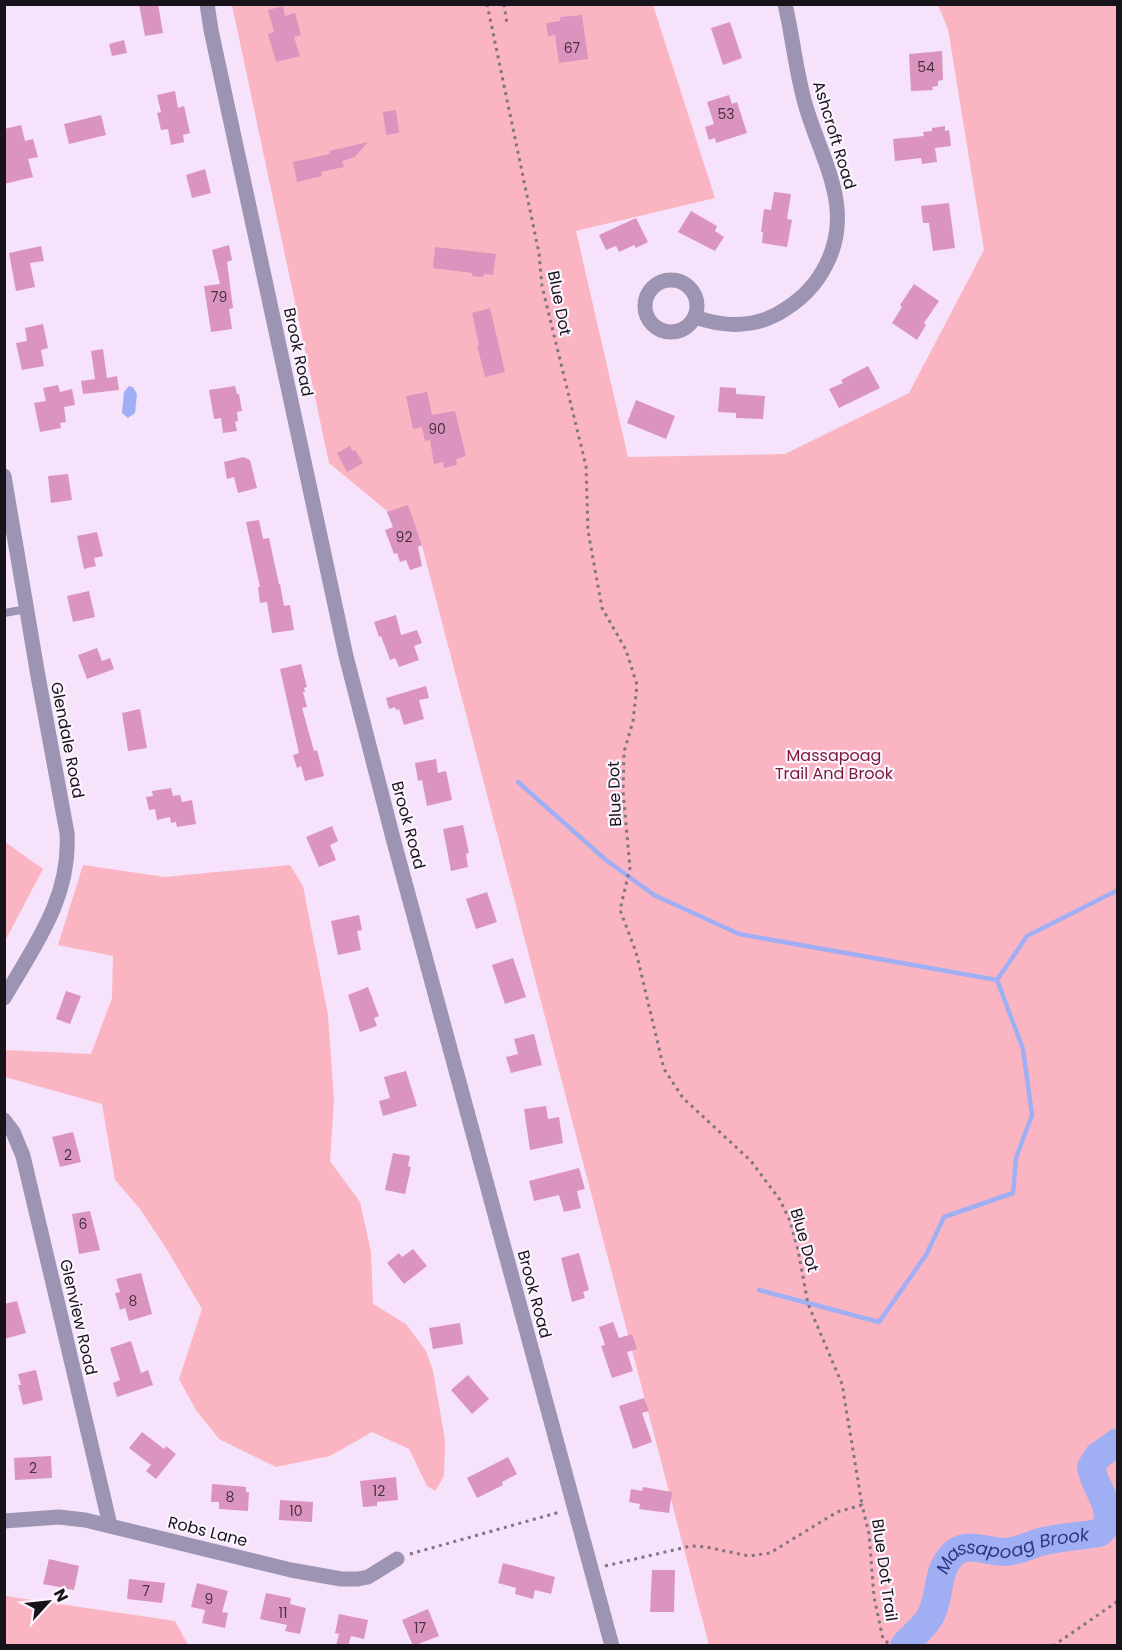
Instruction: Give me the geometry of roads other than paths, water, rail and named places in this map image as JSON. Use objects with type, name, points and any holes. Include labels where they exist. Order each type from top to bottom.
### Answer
[{"type":"street","name":"Brook Road","points":[[207,4],[213,42],[346,656],[394,842],[612,1646]]},
{"type":"street","name":"Ashcroft Road","points":[[695,317],[738,325],[765,320],[782,312],[810,289],[830,257],[836,240],[838,221],[833,184],[806,107],[785,4]]},
{"type":"street","name":"Glendale Road","points":[[4,476],[67,833],[68,850],[63,883],[53,914],[4,998]]},
{"type":"street","name":"Glenview Road","points":[[4,1119],[13,1132],[23,1156],[110,1526]]},
{"type":"street","name":"Robs Lane","points":[[4,1521],[59,1517],[85,1520],[291,1570],[347,1580],[368,1577],[397,1559]]},
{"type":"lane","points":[[4,613],[27,609]]},
{"type":"water","points":[[129,386],[133,387],[137,394],[135,413],[128,418],[122,413],[124,392]]},
{"type":"waterway","points":[[518,782],[606,860],[654,895],[739,934],[997,980],[1027,936],[1118,890]]},
{"type":"waterway","points":[[759,1290],[879,1322],[926,1255],[944,1217],[1013,1193],[1016,1158],[1032,1115],[1023,1049],[997,980]]},
{"type":"waterway","name":"Massapoag Brook","points":[[904,1646],[928,1620],[934,1607],[943,1569],[952,1555],[958,1551],[970,1547],[1009,1552],[1058,1538],[1099,1533],[1108,1518],[1105,1502],[1091,1467],[1098,1456],[1118,1442]]},
{"type":"park label","name":"Massapoag Trail And Brook","points":[[834,764]]}]
